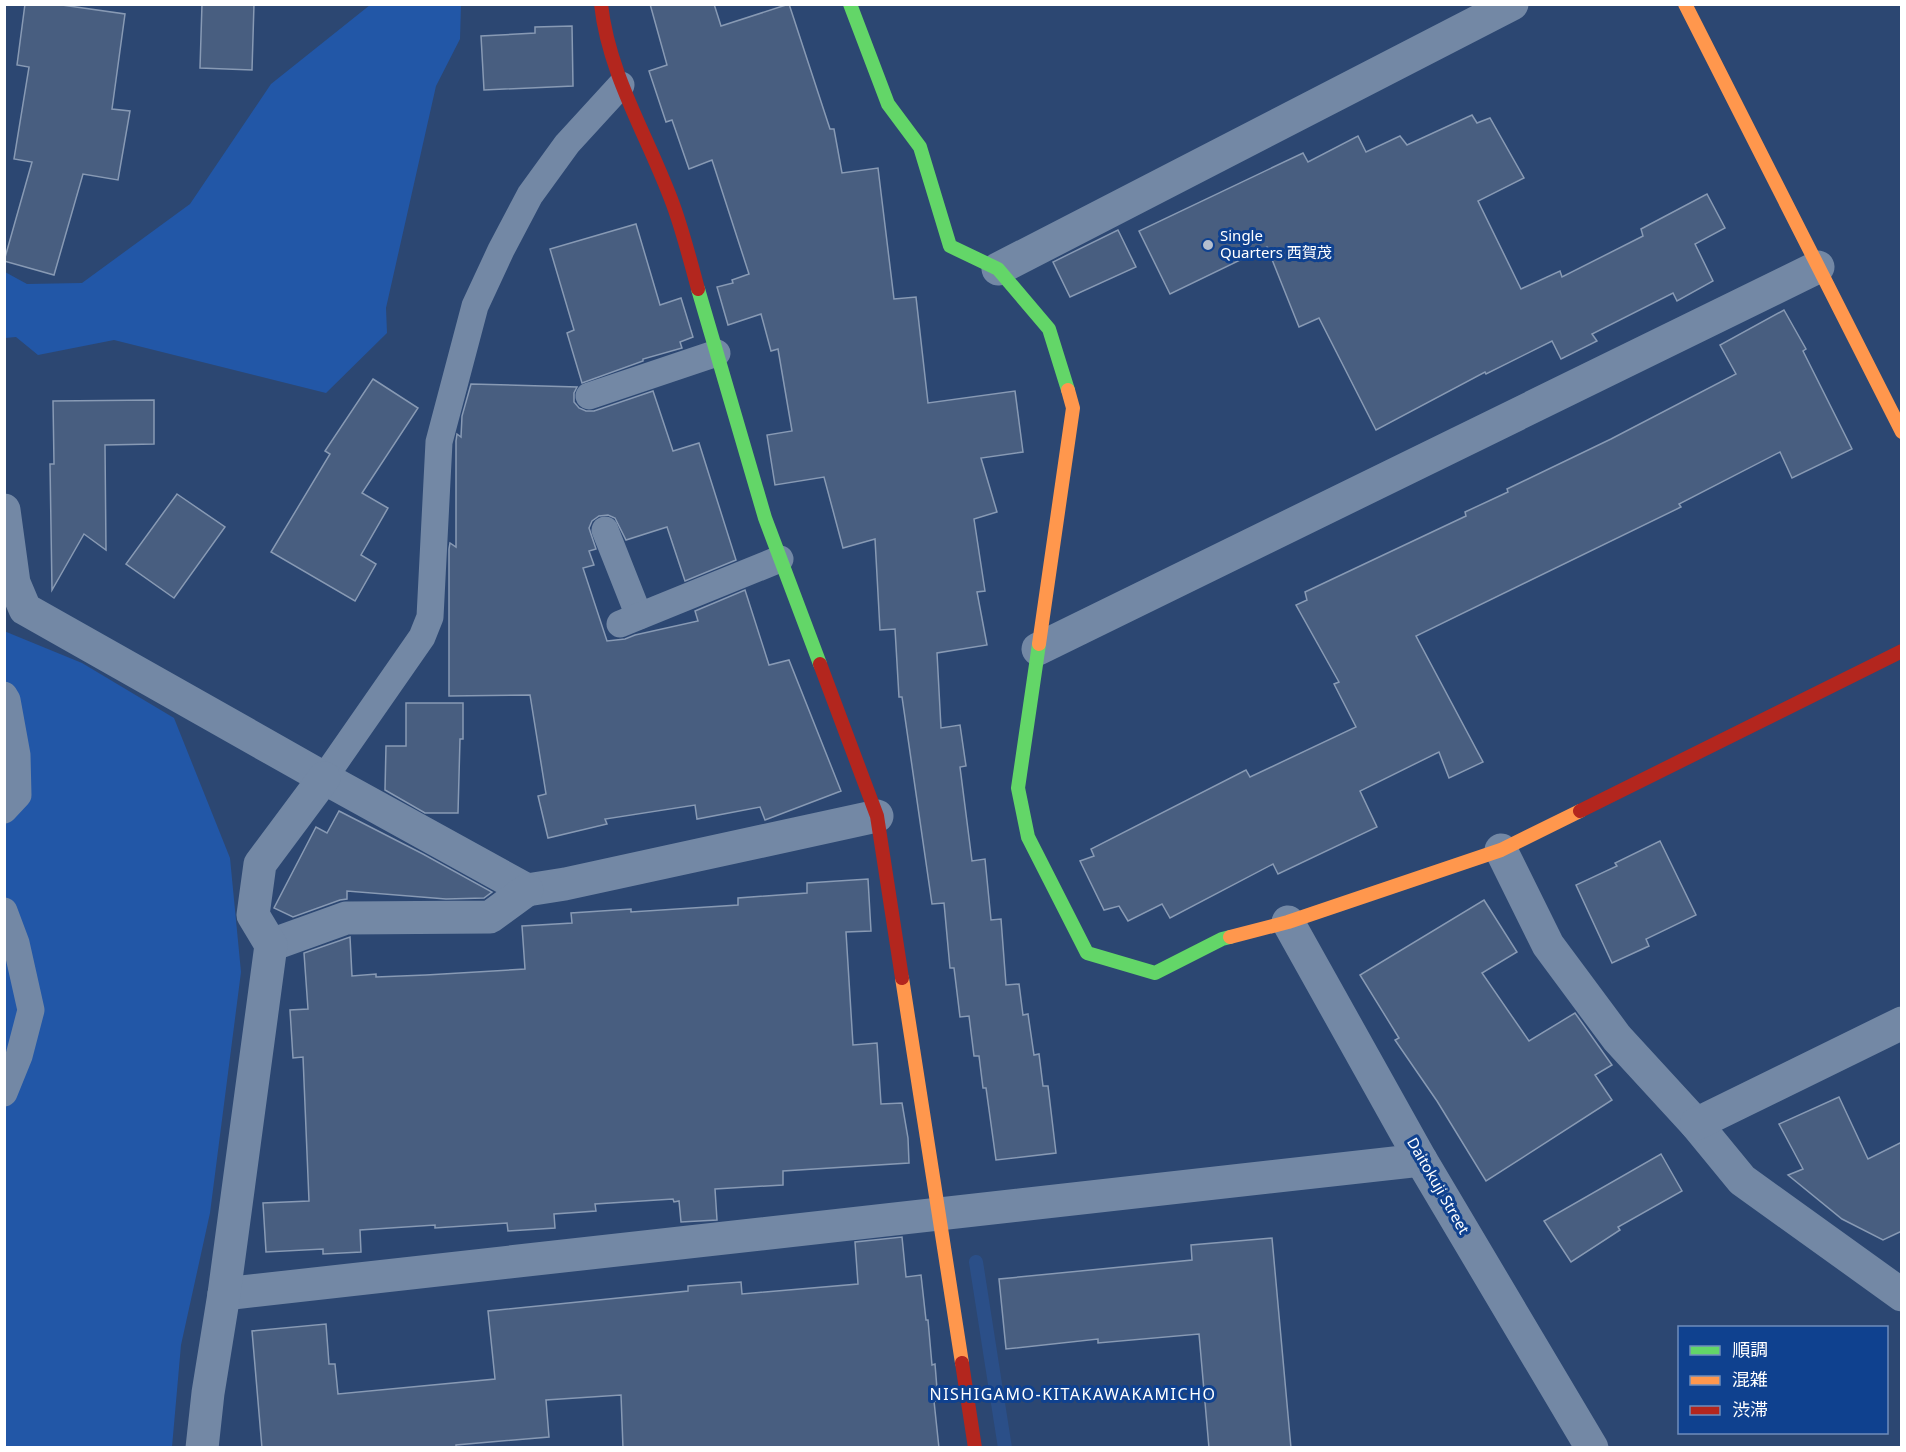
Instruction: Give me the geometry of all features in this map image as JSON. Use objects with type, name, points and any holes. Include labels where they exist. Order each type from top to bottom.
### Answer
[{"type":"street","points":[[601,4],[603,23],[621,85],[675,209],[765,518],[877,816],[975,1448]]},
{"type":"street","points":[[850,4],[888,104],[920,147],[950,246],[998,269],[1049,329],[1073,408],[1018,788],[1028,837],[1087,953],[1155,973],[1222,939],[1288,922],[1500,850],[1902,651]]},
{"type":"street","points":[[998,269],[1512,4]]},
{"type":"street","points":[[1685,4],[1902,432]]},
{"type":"street","points":[[1038,649],[1818,267]]},
{"type":"street","points":[[4,510],[14,583],[25,609],[527,890]]},
{"type":"street","points":[[202,1448],[271,945],[253,915],[260,864],[324,778]]},
{"type":"street","points":[[271,945],[346,918],[490,916],[527,890],[576,882],[877,816]]},
{"type":"street","points":[[1500,850],[1548,945],[1617,1038],[1696,1124],[1742,1180],[1902,1295]]},
{"type":"street","name":"Daitokuji Street","points":[[1288,922],[1421,1160],[1592,1448]]},
{"type":"street","points":[[1696,1124],[1902,1023]]},
{"type":"street","points":[[224,1294],[1421,1160]]},
{"type":"lane","points":[[324,778],[422,638],[430,617],[439,442],[475,306],[530,195],[567,144],[621,85]]},
{"type":"lane","points":[[589,396],[717,353]]},
{"type":"lane","points":[[605,530],[629,620],[780,559]]},
{"type":"lane","points":[[4,695],[7,700],[17,755],[18,795],[4,810]]},
{"type":"lane","points":[[4,911],[15,943],[31,1010],[19,1056],[4,1094]]},
{"type":"shaded area","points":[[370,5],[461,5],[460,39],[436,86],[386,308],[387,333],[326,393],[114,340],[38,355],[16,337],[5,338],[5,272],[27,284],[82,283],[190,204],[271,84]]},
{"type":"shaded area","points":[[4,631],[82,663],[174,718],[230,858],[241,972],[210,1213],[181,1345],[172,1447],[5,1447]]},
{"type":"building","points":[[25,4],[55,4],[125,14],[112,109],[130,111],[118,180],[83,174],[54,275],[4,261],[32,162],[14,159],[29,67],[17,65]]},
{"type":"building","points":[[202,4],[254,4],[252,70],[200,68]]},
{"type":"building","points":[[650,4],[714,4],[721,26],[789,4],[830,129],[834,129],[842,173],[878,168],[894,299],[916,297],[928,403],[1015,391],[1023,452],[981,458],[997,512],[974,519],[985,591],[977,592],[987,645],[937,653],[941,728],[960,725],[966,766],[960,767],[972,861],[985,859],[991,920],[1001,919],[1006,985],[1019,984],[1023,1015],[1028,1014],[1034,1055],[1039,1054],[1043,1086],[1048,1086],[1056,1153],[996,1160],[979,1056],[974,1056],[969,1016],[960,1017],[954,968],[950,968],[944,903],[932,904],[902,697],[899,697],[895,629],[880,630],[875,539],[843,548],[824,477],[775,485],[767,435],[792,431],[778,349],[771,351],[761,314],[728,325],[717,287],[733,283],[732,280],[749,274],[712,160],[689,169],[672,120],[666,122],[649,71],[667,65]]},
{"type":"building","points":[[572,26],[573,86],[484,90],[481,36],[535,33],[535,27]]},
{"type":"building","points":[[1472,115],[1477,123],[1490,118],[1524,178],[1478,201],[1521,289],[1560,271],[1562,277],[1643,236],[1641,229],[1707,194],[1725,228],[1695,244],[1713,281],[1677,301],[1673,293],[1592,334],[1597,341],[1561,359],[1552,341],[1486,374],[1485,372],[1376,430],[1319,318],[1299,327],[1267,247],[1170,294],[1139,231],[1303,153],[1308,162],[1358,136],[1366,152],[1400,136],[1407,145]]},
{"type":"building","points":[[636,224],[660,305],[681,298],[693,337],[680,342],[682,348],[643,359],[643,361],[582,383],[567,333],[574,330],[550,249]]},
{"type":"building","points":[[1118,230],[1136,267],[1070,297],[1053,262]]},
{"type":"building","points":[[1784,310],[1806,349],[1803,351],[1852,449],[1792,478],[1780,452],[1679,504],[1681,507],[1416,636],[1483,762],[1449,778],[1439,752],[1360,791],[1377,827],[1278,874],[1273,864],[1170,918],[1162,904],[1128,921],[1119,906],[1104,910],[1080,861],[1094,856],[1091,849],[1246,770],[1250,777],[1356,727],[1334,684],[1339,682],[1296,605],[1307,600],[1305,592],[1466,516],[1465,512],[1508,492],[1507,489],[1611,439],[1736,374],[1720,345]]},
{"type":"building","points":[[373,379],[418,408],[362,493],[388,508],[361,555],[376,564],[355,601],[271,552],[330,454],[325,451]]},
{"type":"building","points":[[471,384],[577,387],[574,402],[586,411],[594,411],[653,391],[673,451],[699,443],[736,560],[685,581],[667,527],[626,540],[615,518],[608,515],[599,516],[592,521],[589,528],[596,549],[589,551],[594,565],[583,568],[607,641],[625,639],[698,621],[695,611],[745,590],[769,665],[789,660],[841,791],[765,820],[760,807],[697,819],[695,805],[605,819],[607,824],[548,838],[538,796],[546,794],[530,695],[449,696],[449,549],[450,543],[456,547],[456,441],[457,434],[461,437],[462,416]]},
{"type":"building","points":[[154,400],[154,444],[105,445],[106,550],[84,534],[52,590],[50,464],[54,464],[53,401]]},
{"type":"building","points":[[177,494],[225,527],[174,598],[126,564]]},
{"type":"building","points":[[406,703],[463,703],[458,813],[425,813],[385,790],[386,746],[406,746]]},
{"type":"building","points":[[339,811],[492,892],[484,898],[446,899],[347,891],[347,899],[293,917],[274,908],[316,827],[327,833]]},
{"type":"building","points":[[1660,841],[1696,915],[1646,939],[1649,946],[1612,963],[1576,885],[1617,866],[1615,863]]},
{"type":"building","points":[[868,879],[871,931],[846,932],[853,1045],[877,1043],[881,1104],[902,1103],[908,1138],[909,1163],[783,1171],[783,1185],[715,1189],[717,1220],[681,1222],[679,1201],[674,1202],[673,1199],[595,1204],[596,1211],[554,1214],[555,1228],[508,1231],[507,1223],[360,1230],[361,1252],[323,1254],[323,1249],[266,1252],[263,1203],[309,1201],[303,1057],[293,1058],[290,1010],[308,1009],[304,953],[350,937],[352,976],[426,975],[525,969],[522,926],[572,923],[571,913],[631,909],[631,912],[738,905],[738,898],[807,893],[807,883]]},
{"type":"building","points":[[1484,900],[1517,952],[1482,973],[1529,1041],[1575,1013],[1612,1065],[1595,1075],[1612,1100],[1486,1181],[1437,1101],[1395,1040],[1399,1038],[1360,975]]},
{"type":"building","points":[[1839,1097],[1868,1159],[1902,1142],[1902,1231],[1883,1240],[1842,1219],[1788,1175],[1803,1169],[1779,1124]]},
{"type":"building","points":[[1661,1154],[1682,1191],[1618,1227],[1620,1230],[1571,1262],[1544,1221]]},
{"type":"building","points":[[902,1237],[906,1277],[921,1275],[932,1365],[935,1364],[938,1401],[934,1401],[939,1448],[623,1448],[621,1395],[546,1400],[549,1437],[456,1445],[456,1448],[262,1448],[252,1331],[326,1324],[329,1364],[335,1364],[338,1394],[495,1379],[488,1311],[688,1291],[688,1286],[741,1282],[742,1294],[858,1284],[855,1242]]},
{"type":"building","points":[[1272,1238],[1291,1448],[1209,1448],[1199,1334],[1098,1343],[1098,1339],[1006,1349],[999,1279],[1192,1260],[1191,1245]]},
{"type":"waterway","points":[[976,1262],[1005,1448]]},
{"type":"traffic: fast","points":[[850,4],[888,104],[920,147],[950,246],[998,269],[1049,329],[1068,390]]},
{"type":"traffic: fast","points":[[698,289],[765,518],[820,664]]},
{"type":"traffic: fast","points":[[1039,644],[1018,788],[1028,837],[1087,953],[1155,973],[1230,937]]},
{"type":"traffic: slow","points":[[1685,4],[1902,432]]},
{"type":"traffic: slow","points":[[1039,644],[1073,408],[1068,390]]},
{"type":"traffic: slow","points":[[1230,937],[1288,922],[1501,850],[1580,811]]},
{"type":"traffic: slow","points":[[902,978],[962,1363]]},
{"type":"traffic: jam","points":[[601,4],[605,31],[613,58],[675,210],[698,289]]},
{"type":"traffic: jam","points":[[1580,811],[1902,651]]},
{"type":"traffic: jam","points":[[820,664],[877,816],[902,978]]},
{"type":"traffic: jam","points":[[962,1363],[975,1448]]},
{"type":"place","name":"Single Quarters 西賀茂","points":[[1208,245]]},
{"type":"district","name":"NISHIGAMO-KITAKAWAKAMICHO","points":[[1073,1394]]}]
